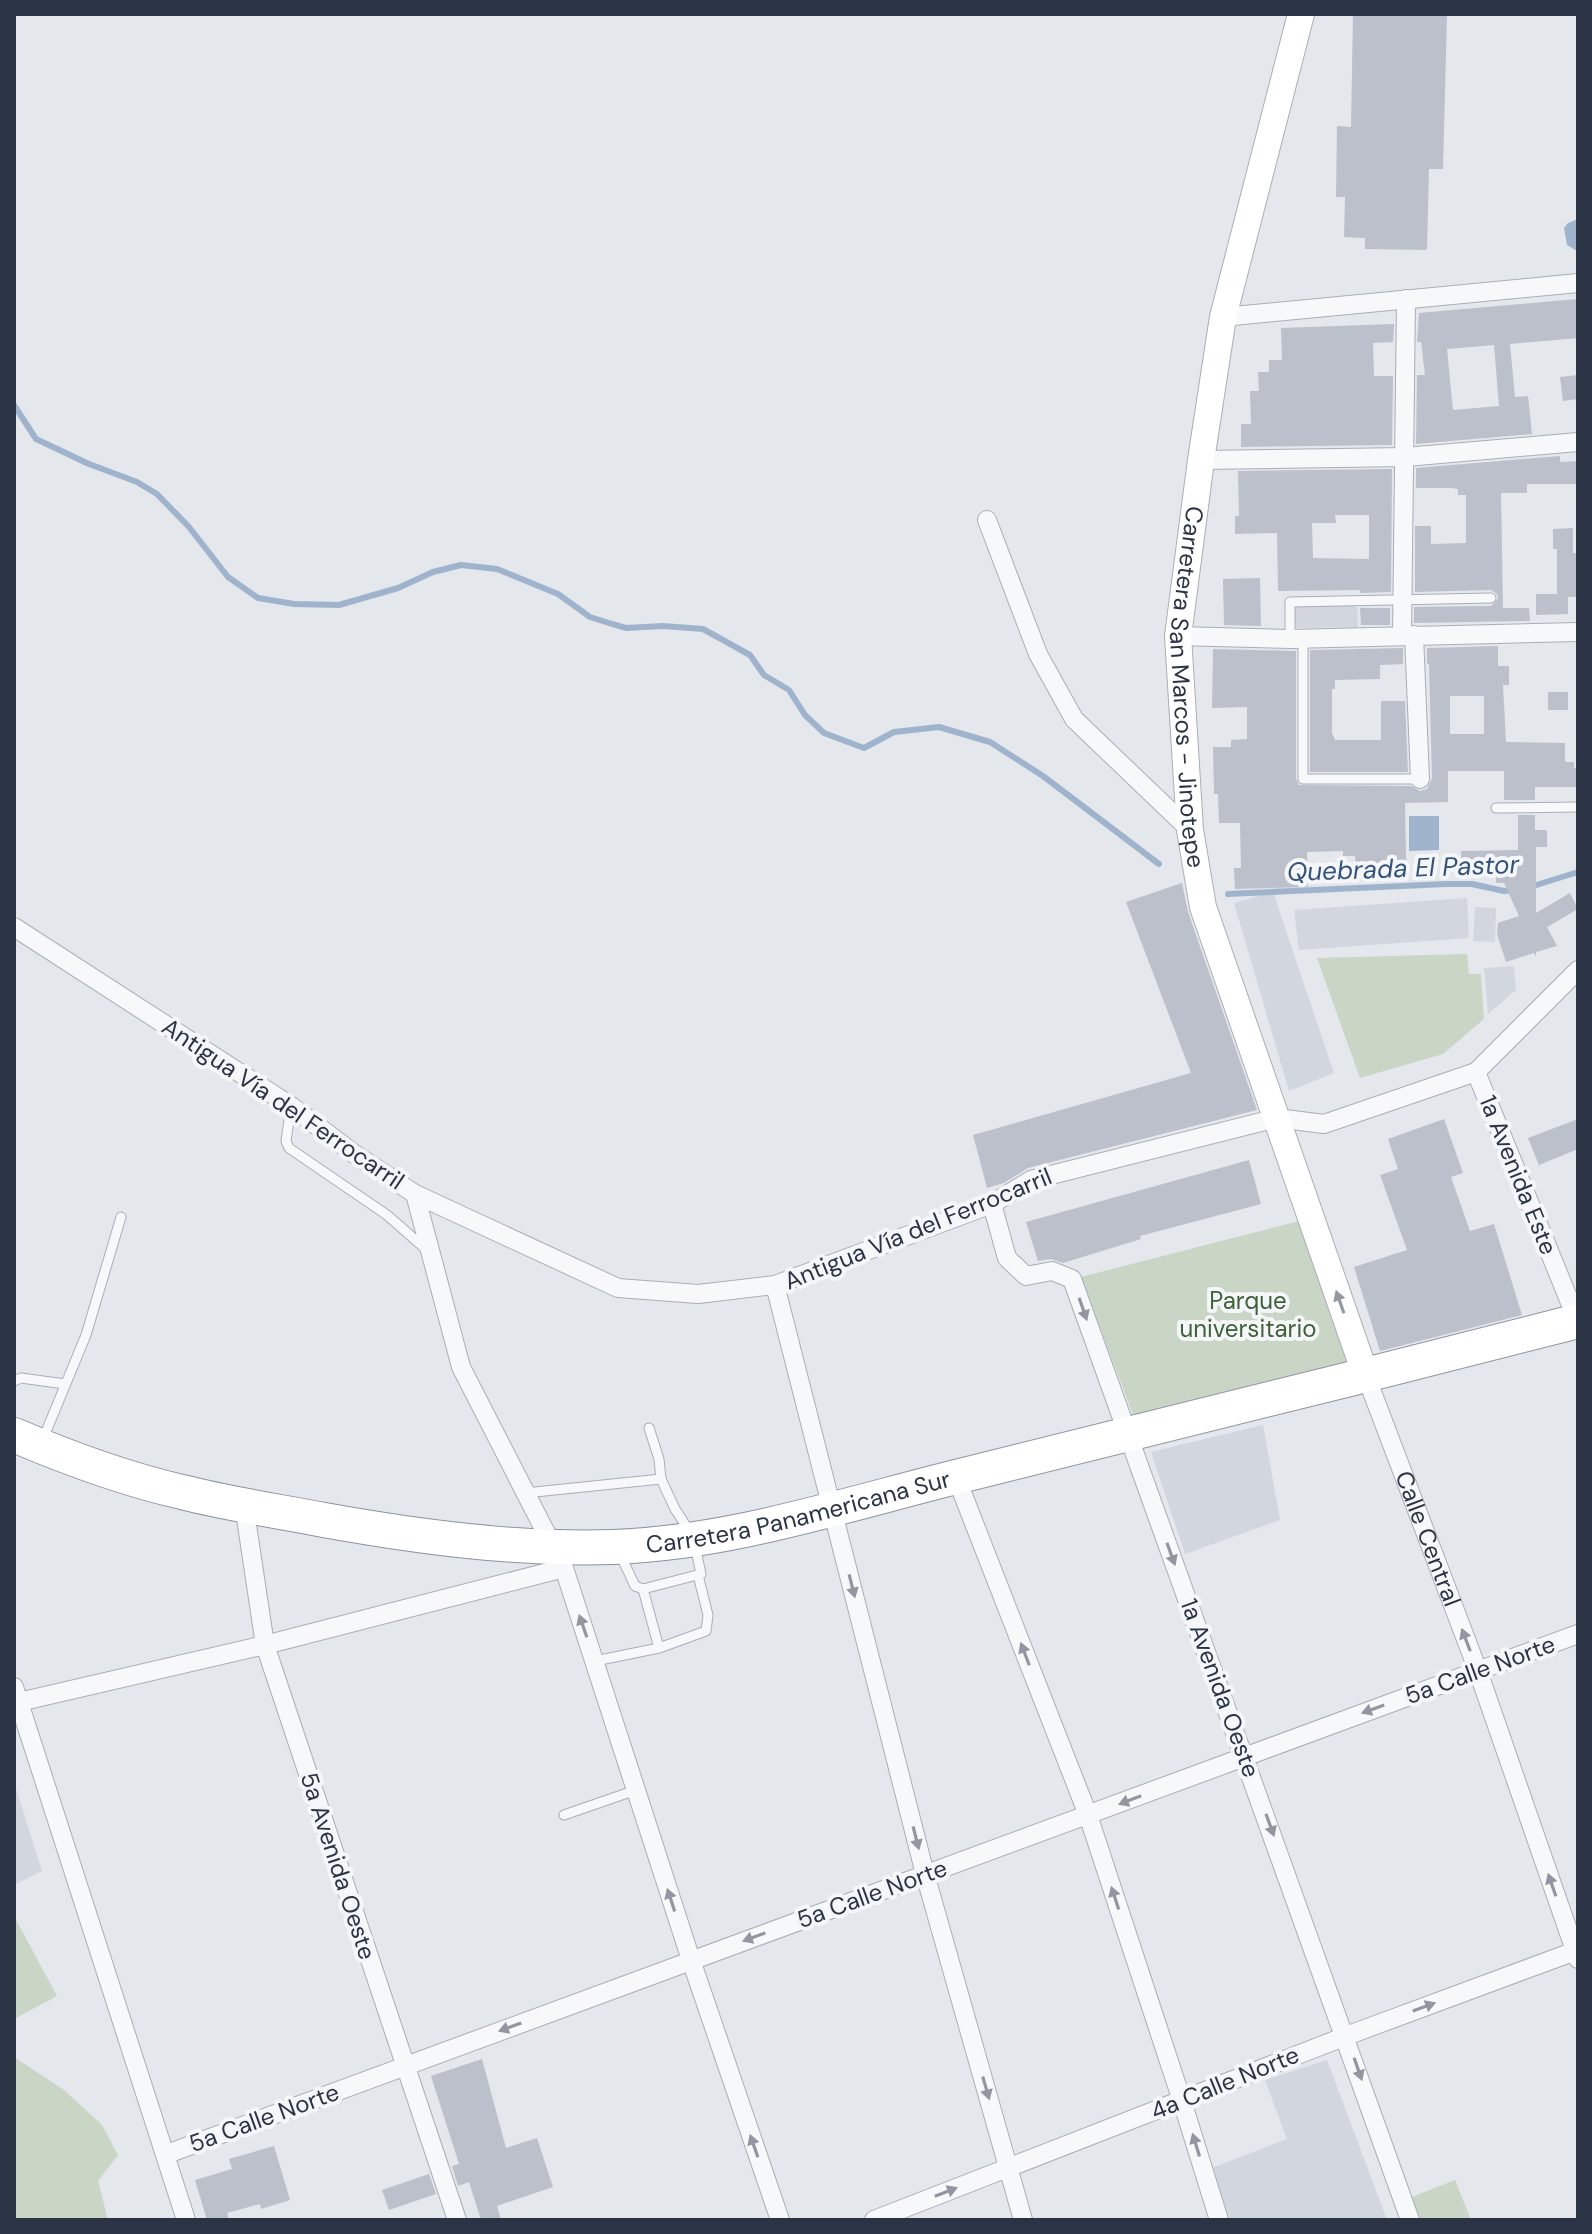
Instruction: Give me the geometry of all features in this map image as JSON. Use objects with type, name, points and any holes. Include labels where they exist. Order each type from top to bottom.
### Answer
[{"type":"highway","name":"Carretera Panamericana Sur","points":[[27,1440],[179,1492],[558,1558],[693,1538],[833,1510],[1578,1321]]},
{"type":"main road","name":"Carretera San Marcos - Jinotepe","points":[[1277,1118],[1203,907],[1190,830],[1178,636],[1223,317],[1301,14]]},
{"type":"main road","name":"Calle Central","points":[[1277,1118],[1366,1376]]},
{"type":"street","points":[[1223,317],[1578,283]]},
{"type":"street","points":[[1406,299],[1402,599],[1420,779]]},
{"type":"street","points":[[1201,460],[1406,457],[1578,442]]},
{"type":"street","points":[[987,520],[1038,654],[1074,719],[1190,830]]},
{"type":"street","points":[[1178,636],[1296,638],[1578,632]]},
{"type":"street","name":"Antigua Vía del Ferrocarril","points":[[14,927],[291,1106],[353,1153],[415,1194],[618,1288],[698,1294],[775,1285],[992,1204],[1031,1180],[1277,1118],[1324,1124],[1476,1072],[1578,970]]},
{"type":"street","name":"1a Avenida Este","points":[[1476,1072],[1578,1321]]},
{"type":"street","points":[[415,1194],[461,1367],[558,1558],[780,2220]]},
{"type":"street","name":"1a Avenida Oeste","points":[[992,1204],[1007,1258],[1026,1276],[1052,1271],[1072,1279],[1410,2220]]},
{"type":"street","points":[[775,1285],[925,1874],[1023,2220]]},
{"type":"street","name":"Calle Central","points":[[1366,1376],[1478,1671],[1577,1953]]},
{"type":"street","points":[[956,1477],[1088,1815],[1219,2220]]},
{"type":"street","name":"5a Avenida Oeste","points":[[244,1505],[265,1645],[457,2220]]},
{"type":"street","points":[[186,2220],[16,1694],[265,1645],[558,1558]]},
{"type":"street","name":"5a Calle Norte","points":[[167,2154],[1578,1634]]},
{"type":"street","name":"4a Calle Norte","points":[[874,2220],[1346,2036],[1577,1953]]},
{"type":"lane","points":[[1420,779],[1303,779],[1296,638],[1290,602],[1491,598]]},
{"type":"lane","points":[[1496,808],[1578,807]]},
{"type":"lane","points":[[291,1106],[286,1141],[289,1148],[387,1215],[431,1254]]},
{"type":"lane","points":[[27,1440],[65,1384],[86,1335],[121,1217]]},
{"type":"lane","points":[[14,1381],[21,1378],[65,1384]]},
{"type":"lane","points":[[616,1547],[635,1586],[643,1589],[698,1575],[702,1571],[693,1538],[661,1479],[659,1459],[649,1428]]},
{"type":"lane","points":[[525,1493],[661,1479]]},
{"type":"lane","points":[[595,1661],[659,1648],[706,1631],[708,1615],[698,1575]]},
{"type":"lane","points":[[643,1589],[659,1648]]},
{"type":"lane","points":[[564,1815],[636,1790]]},
{"type":"shaded area","points":[[1357,604],[1358,627],[1292,628],[1292,605]]},
{"type":"shaded area","points":[[1273,892],[1334,1073],[1289,1091],[1234,903]]},
{"type":"shaded area","points":[[1467,898],[1469,938],[1299,950],[1294,910]]},
{"type":"shaded area","points":[[1475,907],[1496,908],[1495,942],[1473,941]]},
{"type":"shaded area","points":[[1514,966],[1516,990],[1488,1014],[1484,968]]},
{"type":"shaded area","points":[[1263,1425],[1280,1520],[1185,1554],[1151,1452]]},
{"type":"shaded area","points":[[14,1782],[42,1871],[14,1885]]},
{"type":"shaded area","points":[[1327,2060],[1387,2220],[1224,2220],[1209,2169],[1287,2139],[1265,2080]]},
{"type":"green space","points":[[1467,954],[1469,974],[1481,974],[1484,1019],[1443,1054],[1360,1078],[1317,958]]},
{"type":"green space","name":"Parque universitario","points":[[1303,1220],[1353,1371],[1135,1420],[1081,1277]]},
{"type":"green space","points":[[14,1916],[57,1996],[14,2019]]},
{"type":"green space","points":[[14,2057],[64,2090],[102,2125],[118,2155],[98,2181],[108,2220],[14,2220]]},
{"type":"green space","points":[[1455,2180],[1471,2220],[1418,2220],[1409,2198]]},
{"type":"water","points":[[1578,219],[1577,251],[1567,245],[1564,228]]},
{"type":"water","points":[[1409,816],[1439,816],[1439,850],[1409,851]]},
{"type":"building","points":[[1353,14],[1447,14],[1443,169],[1429,169],[1427,250],[1365,249],[1365,238],[1344,237],[1345,197],[1336,197],[1337,126],[1351,127]]},
{"type":"building","points":[[1578,299],[1578,338],[1510,344],[1515,397],[1528,396],[1532,434],[1416,444],[1417,375],[1425,375],[1421,342],[1417,342],[1419,313]],"holes":[[[1494,345],[1499,406],[1453,410],[1447,349]]]},
{"type":"building","points":[[1394,324],[1393,342],[1373,343],[1374,376],[1393,376],[1392,445],[1241,447],[1241,424],[1251,424],[1250,391],[1259,391],[1258,372],[1269,372],[1269,360],[1282,360],[1281,328]]},
{"type":"building","points":[[1578,375],[1578,399],[1563,401],[1560,377]]},
{"type":"building","points":[[1560,456],[1560,462],[1578,461],[1578,484],[1527,484],[1527,493],[1501,493],[1503,608],[1529,608],[1530,621],[1414,623],[1414,607],[1491,606],[1498,599],[1491,590],[1415,592],[1415,526],[1431,526],[1431,544],[1466,543],[1466,495],[1458,495],[1458,489],[1451,488],[1416,488],[1416,468]]},
{"type":"building","points":[[1392,469],[1391,592],[1278,591],[1277,533],[1235,534],[1235,516],[1239,516],[1238,471]],"holes":[[[1335,515],[1369,515],[1369,559],[1313,558],[1312,523],[1336,523]]]},
{"type":"building","points":[[1573,528],[1573,553],[1578,553],[1578,597],[1568,597],[1568,614],[1536,615],[1536,594],[1557,594],[1557,549],[1553,549],[1553,529]]},
{"type":"building","points":[[1260,578],[1261,626],[1224,625],[1223,579]]},
{"type":"building","points":[[1360,608],[1390,608],[1390,625],[1361,625]]},
{"type":"building","points":[[1498,646],[1498,666],[1509,666],[1509,685],[1503,685],[1506,742],[1565,743],[1565,762],[1574,762],[1574,768],[1578,768],[1578,787],[1535,787],[1535,800],[1504,800],[1504,771],[1448,771],[1448,802],[1405,803],[1406,860],[1381,860],[1381,877],[1356,878],[1355,856],[1343,856],[1343,851],[1307,852],[1308,887],[1235,889],[1234,868],[1241,868],[1240,823],[1219,823],[1218,794],[1214,794],[1213,747],[1231,747],[1231,740],[1247,739],[1247,707],[1212,708],[1213,649],[1296,651],[1296,779],[1299,785],[1411,786],[1420,791],[1427,789],[1432,778],[1427,648]],"holes":[[[1450,696],[1484,696],[1484,734],[1450,734]]]},
{"type":"building","points":[[1403,648],[1403,664],[1380,665],[1380,679],[1335,680],[1335,689],[1332,689],[1332,733],[1335,740],[1381,740],[1381,701],[1405,701],[1408,772],[1310,772],[1310,650]]},
{"type":"building","points":[[1548,692],[1568,692],[1568,710],[1548,710]]},
{"type":"building","points":[[1518,815],[1535,815],[1535,830],[1547,830],[1547,847],[1536,847],[1536,913],[1570,893],[1578,909],[1547,927],[1557,946],[1536,952],[1536,957],[1534,953],[1506,962],[1497,934],[1498,923],[1519,916],[1504,883],[1496,883],[1496,873],[1462,873],[1461,851],[1518,850]]},
{"type":"building","points":[[1182,883],[1188,912],[1257,1110],[1028,1168],[1004,1183],[987,1188],[973,1135],[1191,1073],[1126,902]]},
{"type":"building","points":[[1444,1119],[1463,1173],[1451,1177],[1470,1231],[1494,1224],[1522,1315],[1380,1351],[1354,1267],[1407,1250],[1380,1175],[1398,1169],[1388,1139]]},
{"type":"building","points":[[1578,1119],[1578,1149],[1539,1165],[1528,1138]]},
{"type":"building","points":[[1249,1160],[1261,1204],[1140,1236],[1141,1239],[1063,1263],[1051,1259],[1038,1261],[1026,1222]]},
{"type":"building","points":[[482,2059],[506,2148],[537,2138],[553,2187],[497,2206],[501,2220],[481,2220],[469,2182],[458,2186],[452,2166],[459,2164],[431,2076]]},
{"type":"building","points":[[274,2146],[290,2200],[261,2209],[260,2204],[227,2213],[229,2220],[207,2220],[195,2180],[232,2169],[229,2159]]},
{"type":"building","points":[[429,2174],[436,2194],[389,2210],[382,2190]]},
{"type":"waterway","name":"Quebrada El Pastor","points":[[14,405],[36,439],[137,482],[157,494],[189,527],[228,577],[258,598],[294,604],[339,605],[461,565],[497,569],[558,594],[590,617],[626,628],[663,626],[703,629],[750,655],[764,675],[789,690],[805,715],[824,733],[864,748],[894,732],[939,727],[990,742],[1043,776],[1159,864]]},
{"type":"waterway","name":"Quebrada El Pastor","points":[[1530,887],[1578,872]]},
{"type":"waterway","name":"Quebrada El Pastor","points":[[1228,894],[1446,884],[1515,890]]}]
